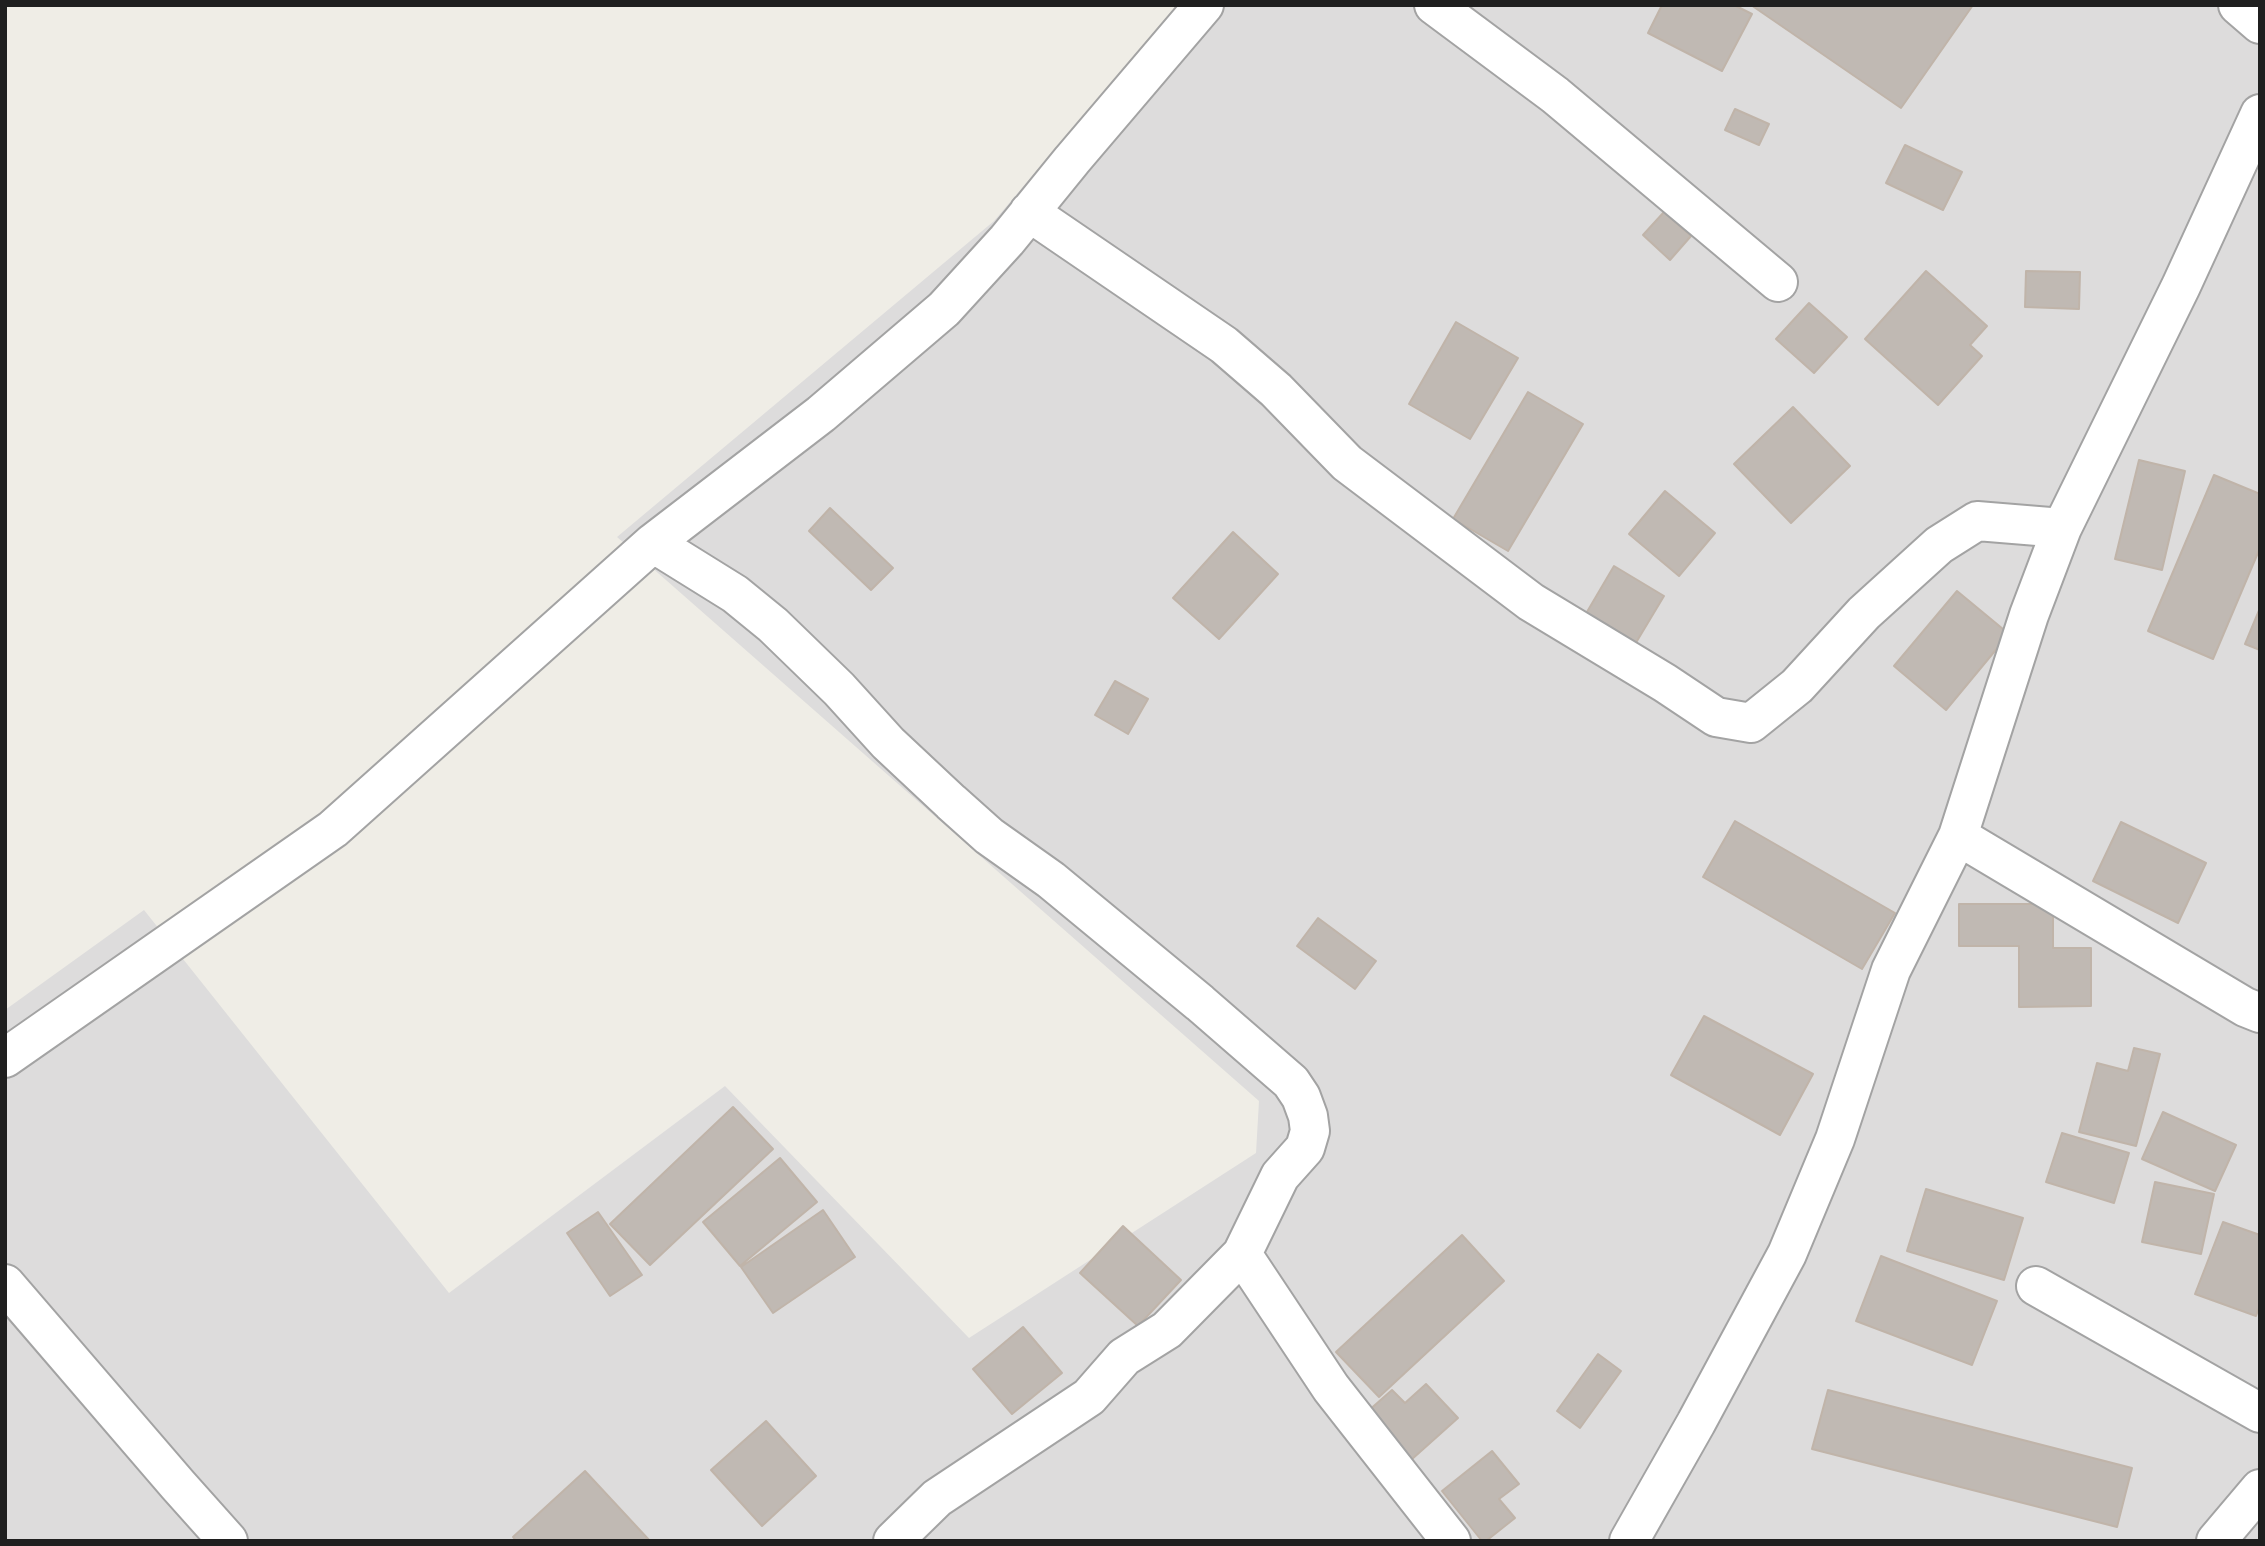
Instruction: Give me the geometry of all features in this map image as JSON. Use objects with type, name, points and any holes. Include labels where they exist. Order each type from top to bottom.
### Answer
[{"type":"street","points":[[5,1058],[333,829],[653,544],[821,414],[944,309],[1007,240],[1204,5]]},
{"type":"street","points":[[1434,5],[1555,95],[1778,282]]},
{"type":"street","points":[[2238,5],[2260,24]]},
{"type":"street","points":[[1629,1541],[1787,1254],[1835,1139],[1891,971],[1958,836],[2029,615],[2063,528],[2181,286],[2260,114]]},
{"type":"street","points":[[1029,212],[1224,345],[1276,390],[1346,463],[1531,602],[1716,717],[1751,723],[1797,686],[1864,613],[1939,545],[1977,521],[2063,528]]},
{"type":"street","points":[[653,544],[735,594],[773,625],[839,689],[888,743],[989,836],[1051,880],[1291,1082],[1301,1097],[1308,1116],[1310,1131],[1305,1148],[1280,1176],[1242,1254],[1167,1330],[1124,1357],[1089,1398],[937,1498],[893,1541]]},
{"type":"street","points":[[1958,836],[2245,1007],[2260,1013]]},
{"type":"street","points":[[1242,1254],[1331,1388],[1451,1541]]},
{"type":"street","points":[[5,1284],[228,1541]]},
{"type":"street","points":[[2036,1286],[2260,1413]]},
{"type":"street","points":[[2216,1541],[2260,1489]]},
{"type":"shaded area","points":[[1177,5],[2260,5],[2260,1541],[5,1541],[5,1010],[144,910],[449,1293],[725,1086],[969,1338],[1256,1153],[1259,1101],[617,537],[994,221]]},
{"type":"building","points":[[1662,5],[1734,5],[1752,14],[1722,71],[1648,33]]},
{"type":"building","points":[[1751,5],[1973,5],[1901,108]]},
{"type":"building","points":[[1735,109],[1769,124],[1759,145],[1725,130]]},
{"type":"building","points":[[1905,145],[1962,172],[1943,210],[1886,183]]},
{"type":"building","points":[[1664,212],[1691,236],[1670,260],[1643,235]]},
{"type":"building","points":[[1926,271],[1987,326],[1970,345],[1982,356],[1938,405],[1865,339]]},
{"type":"building","points":[[2026,271],[2080,272],[2079,309],[2025,307]]},
{"type":"building","points":[[1809,303],[1847,337],[1814,373],[1776,339]]},
{"type":"building","points":[[1456,322],[1518,358],[1470,439],[1409,404]]},
{"type":"building","points":[[1528,392],[1583,424],[1508,551],[1453,519]]},
{"type":"building","points":[[1793,407],[1850,466],[1791,523],[1734,464]]},
{"type":"building","points":[[2139,460],[2185,471],[2162,570],[2115,559]]},
{"type":"building","points":[[2214,475],[2260,494],[2260,548],[2213,659],[2148,631]]},
{"type":"building","points":[[1665,491],[1715,533],[1679,576],[1629,534]]},
{"type":"building","points":[[830,508],[893,568],[871,590],[809,531]]},
{"type":"building","points":[[1233,532],[1278,574],[1219,639],[1173,598]]},
{"type":"building","points":[[1614,566],[1664,596],[1634,646],[1584,617]]},
{"type":"building","points":[[1957,591],[2009,634],[1946,710],[1894,666]]},
{"type":"building","points":[[2260,608],[2260,650],[2245,644]]},
{"type":"building","points":[[1115,681],[1148,699],[1128,734],[1095,715]]},
{"type":"building","points":[[1735,821],[1895,913],[1862,969],[1703,877]]},
{"type":"building","points":[[2121,822],[2206,863],[2178,923],[2093,881]]},
{"type":"building","points":[[1959,904],[2053,904],[2053,948],[2091,948],[2091,1006],[2019,1007],[2019,946],[1959,946]]},
{"type":"building","points":[[1318,918],[1376,961],[1355,989],[1297,946]]},
{"type":"building","points":[[1704,1016],[1813,1074],[1780,1135],[1671,1075]]},
{"type":"building","points":[[2134,1048],[2160,1054],[2136,1146],[2079,1132],[2097,1063],[2128,1071]]},
{"type":"building","points":[[733,1107],[773,1149],[650,1265],[610,1224]]},
{"type":"building","points":[[2163,1112],[2236,1145],[2215,1191],[2142,1159]]},
{"type":"building","points":[[2062,1133],[2129,1153],[2114,1203],[2046,1182]]},
{"type":"building","points":[[780,1158],[817,1202],[740,1266],[703,1222]]},
{"type":"building","points":[[2155,1182],[2214,1194],[2201,1254],[2142,1242]]},
{"type":"building","points":[[1926,1189],[2023,1218],[2004,1280],[1907,1251]]},
{"type":"building","points":[[823,1210],[855,1257],[773,1313],[741,1267]]},
{"type":"building","points":[[598,1212],[642,1275],[610,1296],[567,1233]]},
{"type":"building","points":[[2223,1222],[2260,1235],[2260,1305],[2256,1316],[2195,1294]]},
{"type":"building","points":[[1123,1226],[1181,1280],[1138,1326],[1080,1273]]},
{"type":"building","points":[[1462,1235],[1504,1281],[1379,1397],[1336,1352]]},
{"type":"building","points":[[1881,1256],[1997,1301],[1972,1365],[1856,1321]]},
{"type":"building","points":[[1023,1327],[1062,1373],[1012,1414],[973,1369]]},
{"type":"building","points":[[1598,1354],[1621,1371],[1580,1428],[1557,1411]]},
{"type":"building","points":[[1426,1384],[1458,1418],[1411,1460],[1367,1412],[1392,1390],[1405,1403]]},
{"type":"building","points":[[1828,1390],[2132,1468],[2117,1527],[1812,1449]]},
{"type":"building","points":[[766,1421],[816,1476],[762,1526],[711,1470]]},
{"type":"building","points":[[1492,1451],[1519,1484],[1499,1499],[1515,1518],[1486,1541],[1482,1541],[1442,1491]]},
{"type":"building","points":[[585,1471],[650,1541],[516,1541],[513,1537]]}]
